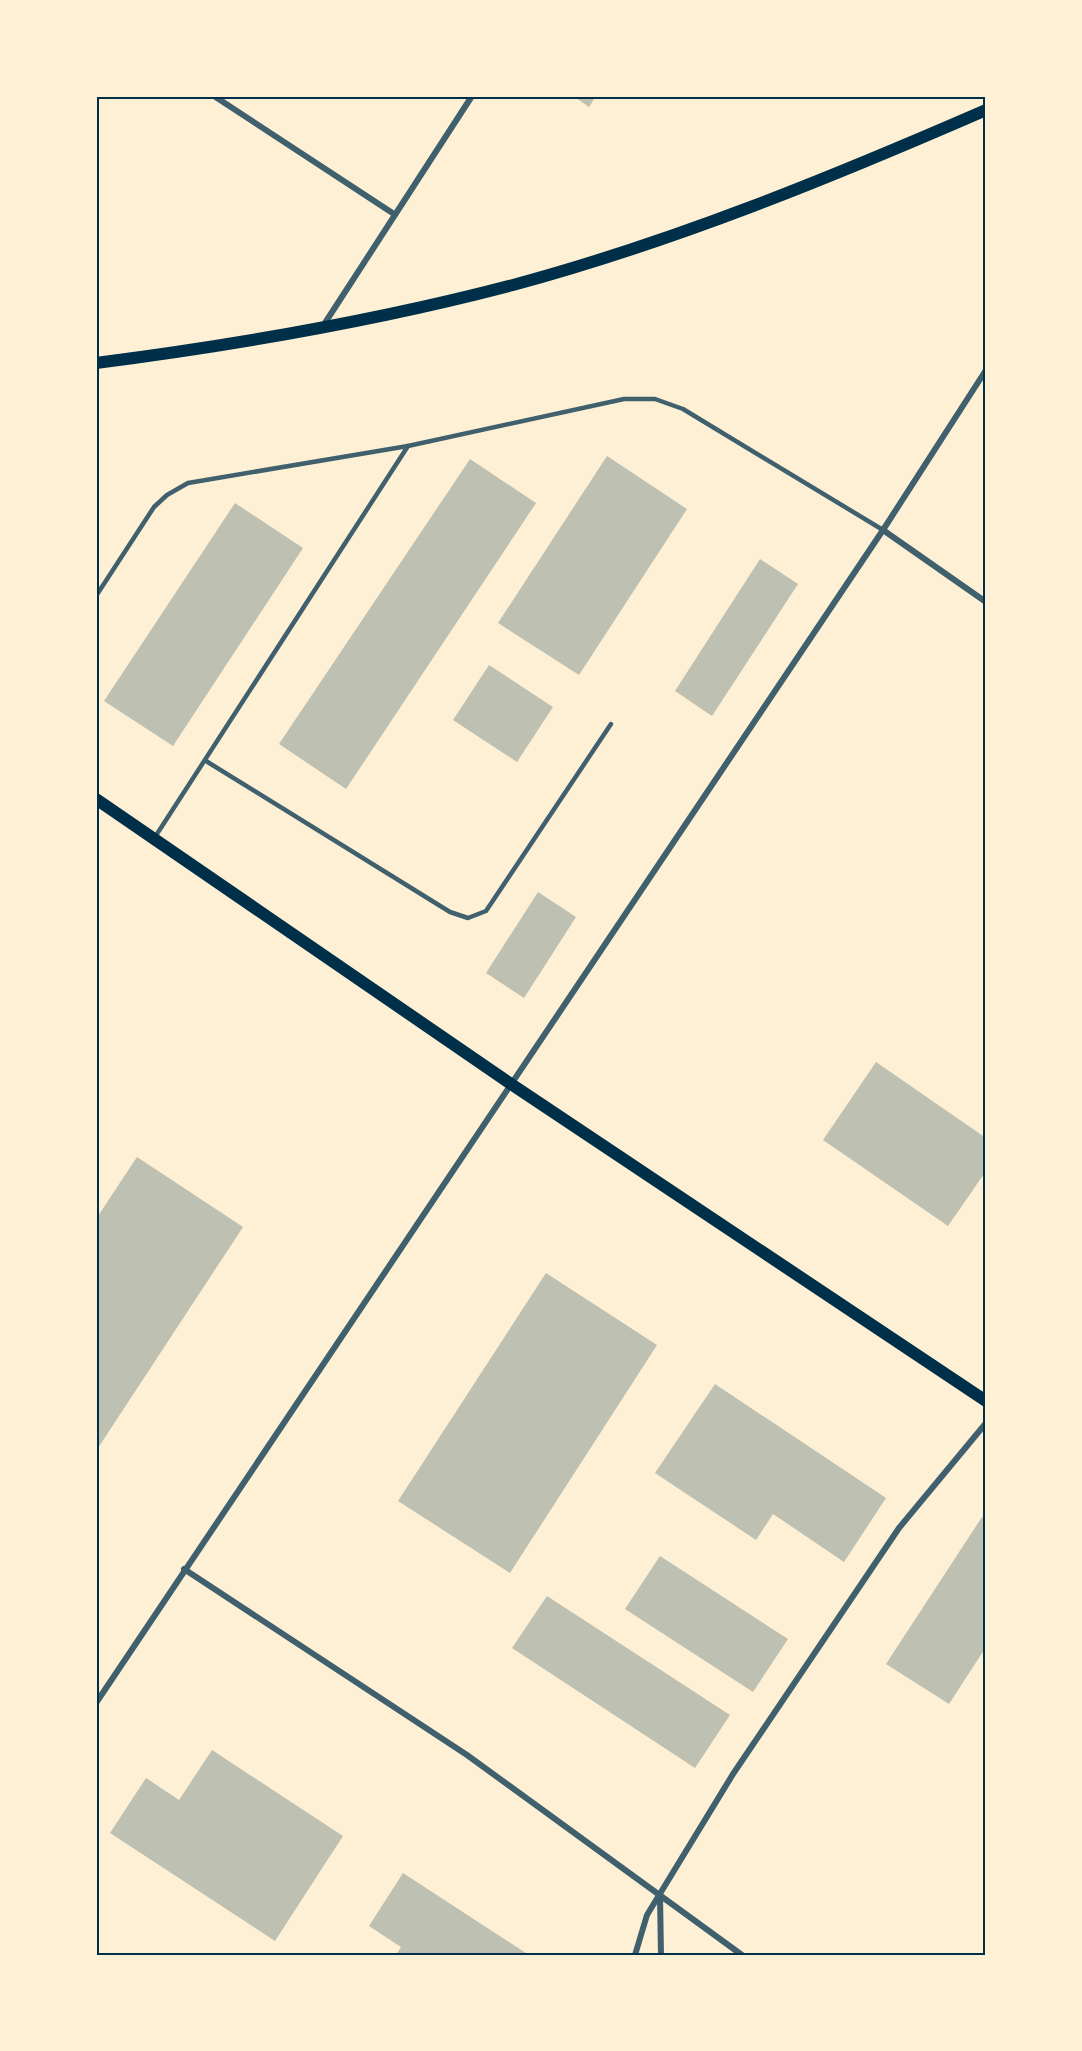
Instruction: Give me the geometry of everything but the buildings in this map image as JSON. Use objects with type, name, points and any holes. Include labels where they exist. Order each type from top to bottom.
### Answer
[{"type":"main road","points":[[96,363],[234,345],[321,329],[513,285],[682,233],[857,166],[986,110]]},
{"type":"main road","points":[[96,799],[511,1084],[986,1401]]},
{"type":"street","points":[[214,96],[394,214]]},
{"type":"street","points":[[321,329],[472,96]]},
{"type":"street","points":[[96,1703],[883,530],[986,370]]},
{"type":"street","points":[[883,530],[986,602]]},
{"type":"street","points":[[635,1955],[647,1915],[733,1774],[899,1528],[986,1423]]},
{"type":"street","points":[[184,1569],[467,1755],[742,1955]]},
{"type":"street","points":[[660,1895],[661,1955]]},
{"type":"lane","points":[[96,596],[154,507],[167,495],[188,483],[408,446],[624,399],[655,399],[683,409],[883,530]]},
{"type":"lane","points":[[155,838],[408,446]]},
{"type":"lane","points":[[206,761],[450,912],[468,918],[486,910],[611,724]]}]
